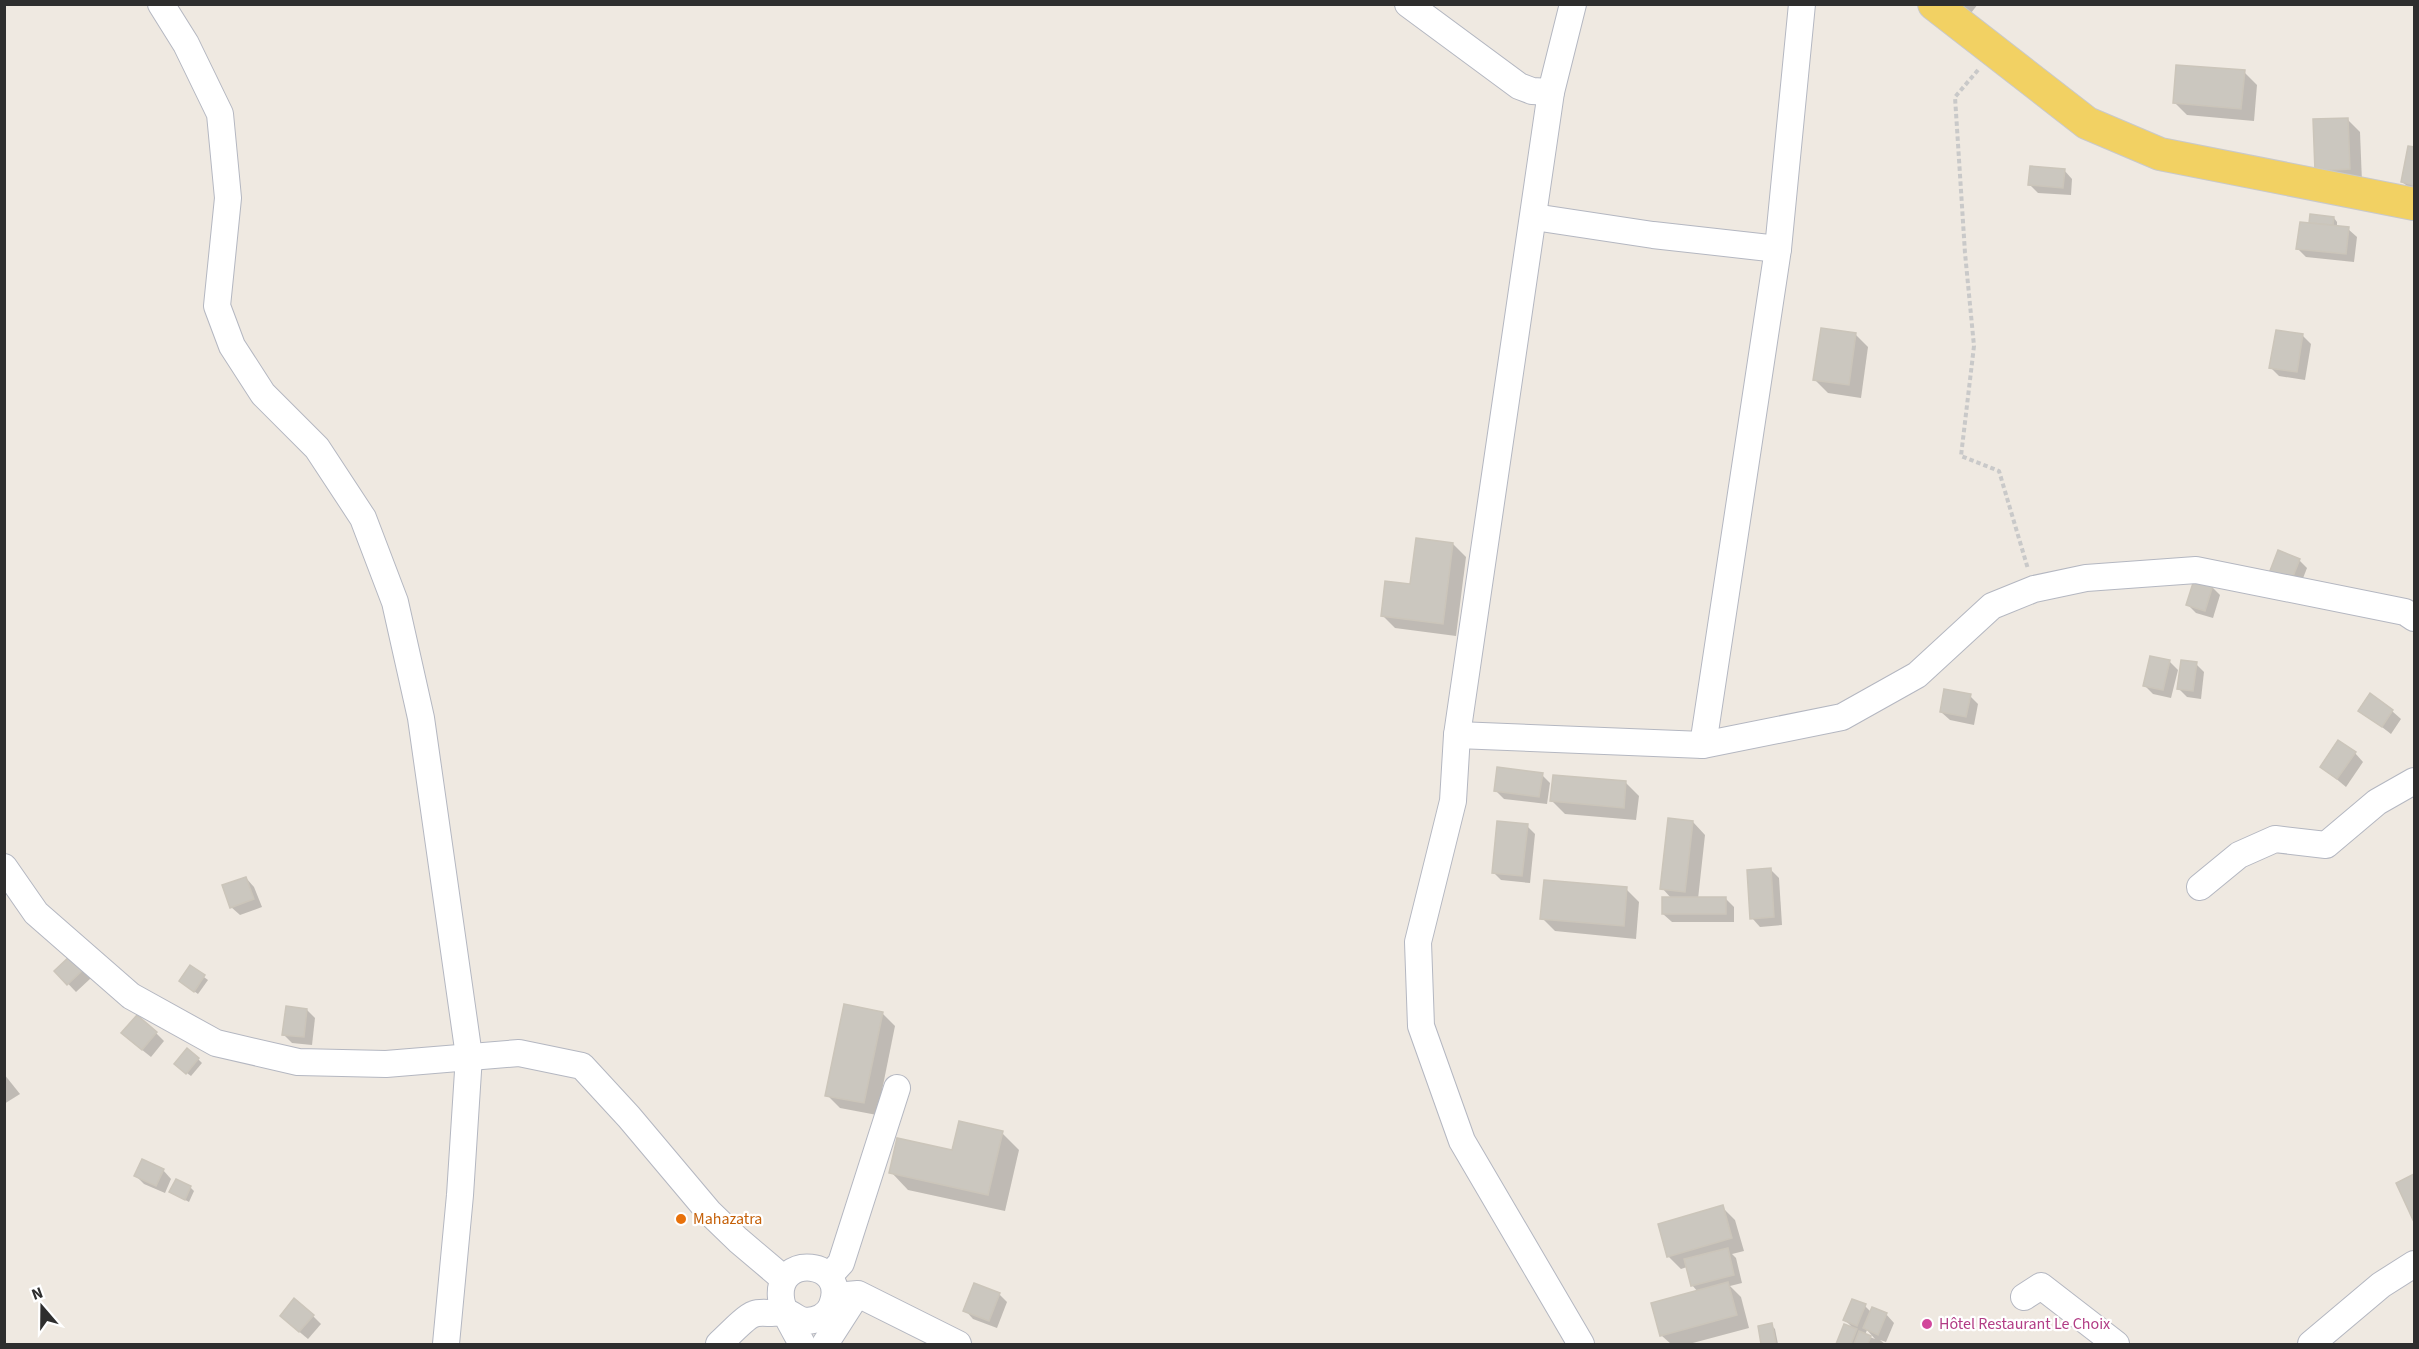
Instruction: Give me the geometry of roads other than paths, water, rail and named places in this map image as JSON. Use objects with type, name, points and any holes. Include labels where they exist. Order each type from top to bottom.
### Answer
[{"type":"main road","points":[[1934,4],[2087,123],[2160,154],[2415,204]]},
{"type":"street","points":[[161,4],[186,44],[220,114],[228,198],[217,306],[232,346],[263,394],[317,448],[363,518],[395,602],[421,717],[469,1056],[460,1195],[446,1344]]},
{"type":"street","points":[[1408,4],[1519,86],[1532,91],[1551,92]]},
{"type":"street","points":[[1573,4],[1551,92],[1457,735],[1452,801],[1418,942],[1421,1026],[1462,1141],[1581,1344]]},
{"type":"street","points":[[1703,745],[1778,249],[1802,4]]},
{"type":"street","points":[[1534,217],[1653,235],[1778,249]]},
{"type":"street","points":[[1457,735],[1703,745],[1842,717],[1917,675],[1992,606],[2034,589],[2086,578],[2196,570],[2405,612],[2415,618]]},
{"type":"street","points":[[2200,887],[2239,855],[2275,839],[2326,845],[2377,802],[2415,781]]},
{"type":"street","points":[[4,867],[36,913],[131,996],[216,1043],[298,1062],[386,1064],[519,1053],[582,1066],[629,1116],[709,1212],[784,1279]]},
{"type":"street","points":[[825,1344],[841,1289],[841,1263],[897,1088]]},
{"type":"street","points":[[2312,1344],[2381,1285],[2415,1264]]},
{"type":"street","points":[[802,1344],[781,1302],[780,1290],[784,1279],[794,1270],[806,1267],[819,1269],[841,1289],[958,1344]]},
{"type":"street","points":[[2024,1297],[2041,1286],[2116,1344]]},
{"type":"street","points":[[720,1344],[753,1314],[786,1312],[800,1321],[816,1320],[830,1311],[841,1289]]},
{"type":"place","name":"Mahazatra","points":[[681,1219]]},
{"type":"place","name":"Hôtel Restaurant Le Choix","points":[[1927,1324]]}]
